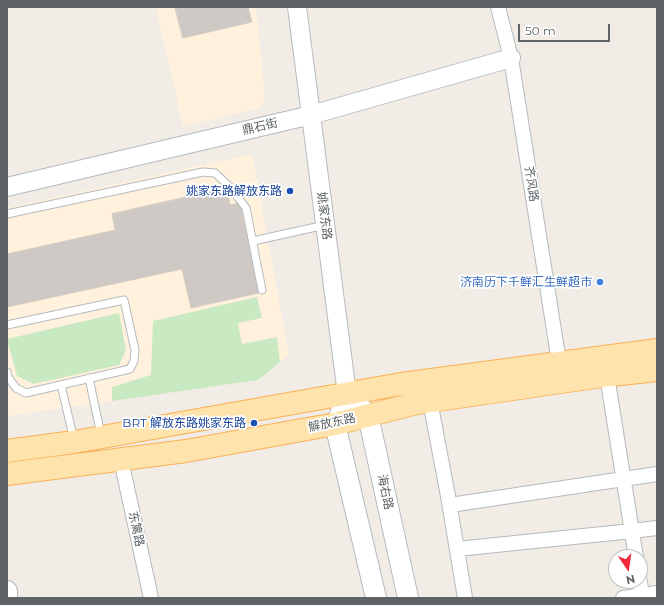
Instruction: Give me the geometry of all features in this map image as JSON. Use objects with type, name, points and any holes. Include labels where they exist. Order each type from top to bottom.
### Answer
[{"type":"main road","points":[[7,451],[74,442],[401,384],[657,350]]},
{"type":"main road","name":"解放东路","points":[[7,474],[186,451],[335,424],[417,403],[657,370]]},
{"type":"main road","points":[[347,394],[368,416]]},
{"type":"main road","name":"海右路","points":[[368,416],[408,598]]},
{"type":"main road","points":[[335,424],[376,598]]},
{"type":"main road","points":[[7,591],[7,598]]},
{"type":"street","name":"姚家东路","points":[[297,7],[347,394],[335,424]]},
{"type":"street","name":"齐风路","points":[[498,7],[511,58],[559,362]]},
{"type":"street","name":"鼎石街","points":[[7,187],[310,115],[511,58]]},
{"type":"street","points":[[607,376],[635,549]]},
{"type":"street","points":[[430,401],[450,505],[465,598]]},
{"type":"street","name":"东篱路","points":[[121,460],[151,598]]},
{"type":"street","points":[[450,505],[657,474]]},
{"type":"street","points":[[457,549],[657,528]]},
{"type":"street","points":[[623,598],[642,597],[657,593]]},
{"type":"lane","points":[[7,214],[204,172],[215,173],[230,187],[246,208],[262,290]]},
{"type":"lane","points":[[253,241],[325,225]]},
{"type":"lane","points":[[7,325],[124,300],[135,350],[134,361],[130,369],[26,392],[16,388],[8,377],[7,372]]},
{"type":"lane","points":[[89,378],[101,437]]},
{"type":"lane","points":[[61,385],[74,442]]},
{"type":"shaded area","points":[[156,7],[256,7],[265,99],[260,108],[183,126]]},
{"type":"shaded area","points":[[252,154],[289,355],[258,380],[7,416],[7,208]]},
{"type":"green space","points":[[257,297],[262,318],[238,323],[242,344],[277,337],[280,362],[258,380],[112,401],[112,387],[151,375],[153,321]]},
{"type":"green space","points":[[119,313],[126,350],[119,365],[33,384],[17,376],[7,339]]},
{"type":"building","points":[[175,7],[248,7],[252,22],[183,38]]},
{"type":"building","points":[[227,188],[230,205],[240,203],[259,293],[191,308],[182,269],[7,307],[7,254],[115,230],[112,214]]},
{"type":"place","name":"姚家东路解放东路","points":[[290,191]]},
{"type":"place","name":"济南历下千鲜汇生鲜超市","points":[[600,282]]},
{"type":"place","name":"BRT 解放东路姚家东路","points":[[254,423]]}]
